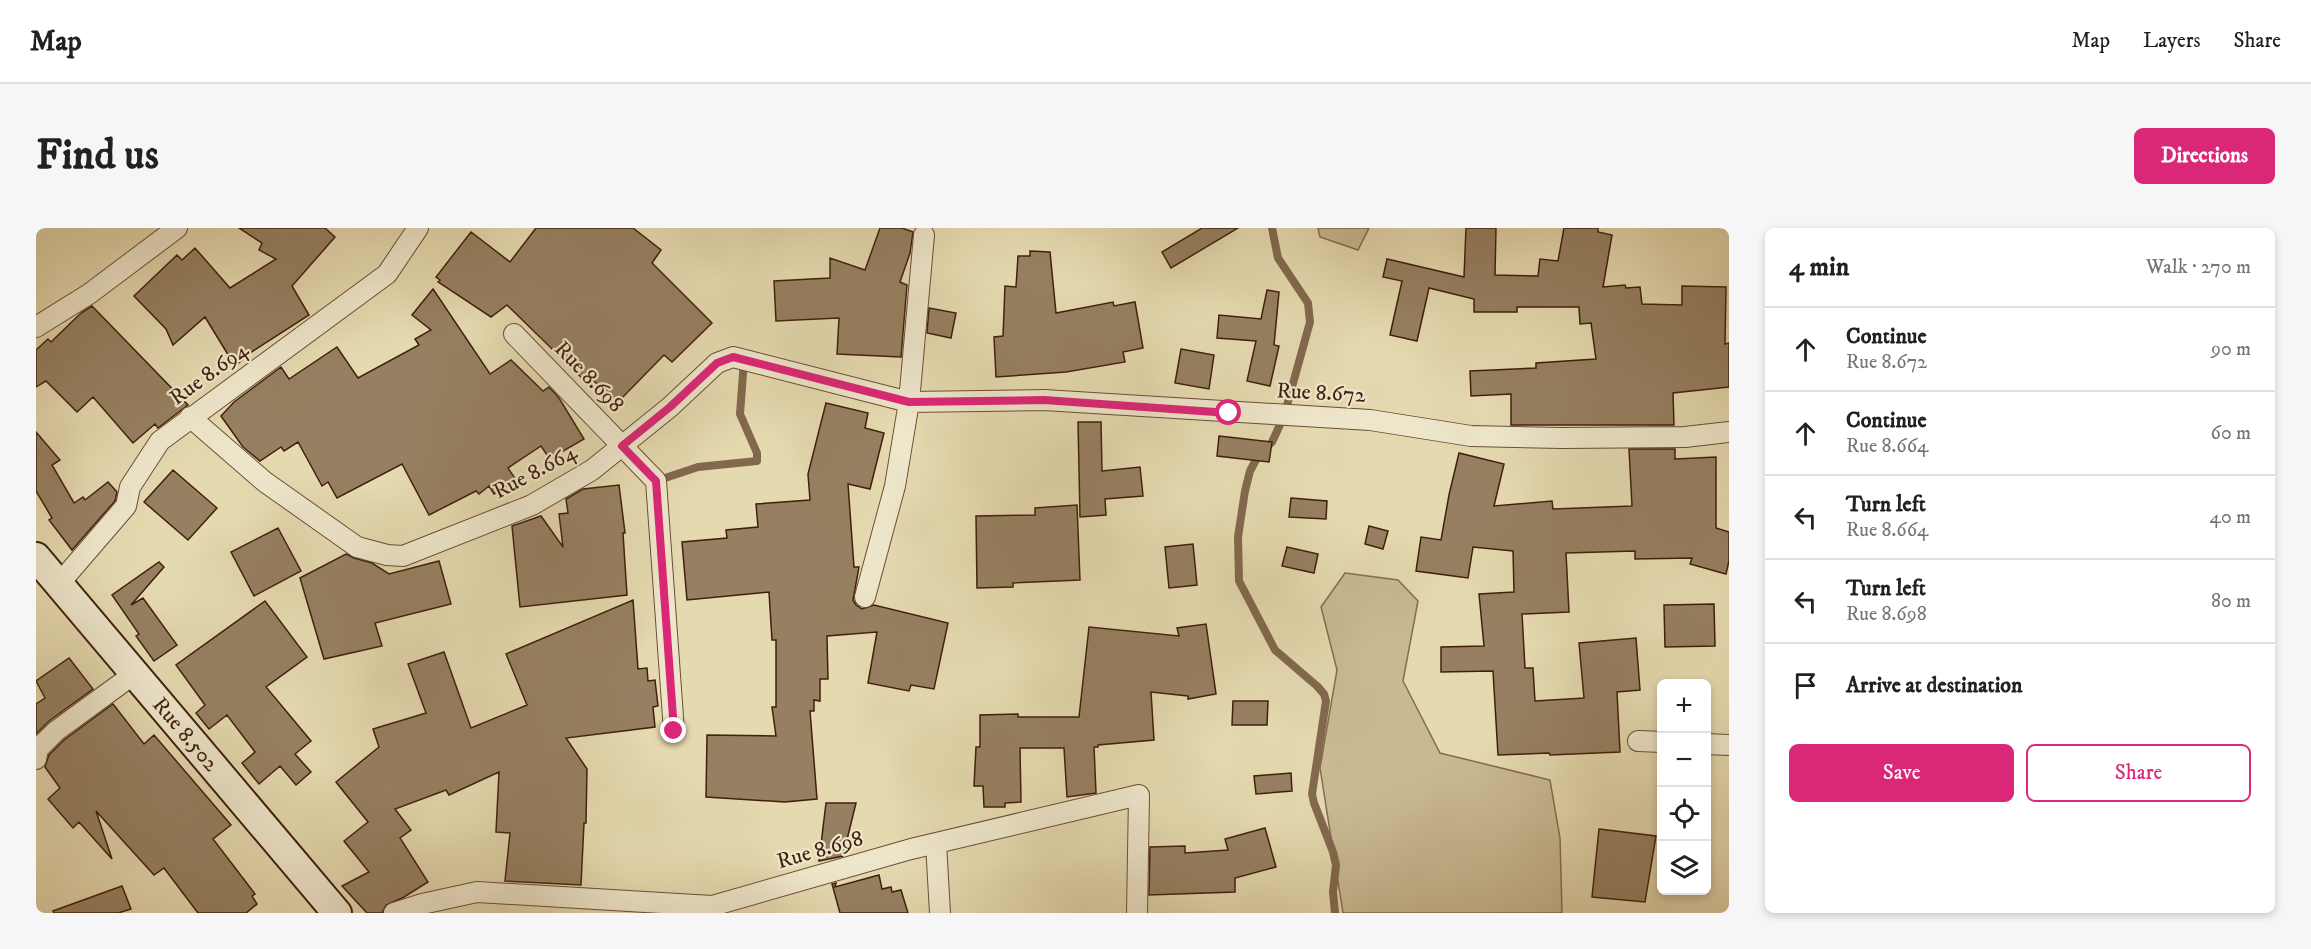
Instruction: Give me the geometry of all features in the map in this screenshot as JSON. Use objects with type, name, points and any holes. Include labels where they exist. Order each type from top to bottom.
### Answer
[{"type":"main road","name":"Rue 8.502","points":[[36,557],[336,913]]},
{"type":"street","points":[[36,327],[89,294],[177,228]]},
{"type":"street","name":"Rue 8.694","points":[[58,585],[126,506],[130,487],[160,441],[387,274],[418,228]]},
{"type":"street","points":[[866,597],[895,486],[909,402],[924,235]]},
{"type":"street","name":"Rue 8.698","points":[[514,334],[656,481],[674,731]]},
{"type":"street","name":"Rue 8.664","points":[[190,417],[265,482],[357,547],[387,555],[403,556],[532,506],[592,470],[670,407],[717,363],[733,357],[909,402]]},
{"type":"street","name":"Rue 8.672","points":[[909,402],[1044,400],[1370,420],[1471,436],[1685,437],[1729,432]]},
{"type":"street","points":[[36,759],[38,749],[56,731],[134,674]]},
{"type":"street","points":[[1638,741],[1657,742]]},
{"type":"street","points":[[1711,744],[1729,745]]},
{"type":"street","name":"Rue 8.698","points":[[394,913],[422,904],[477,892],[712,906],[936,843],[1139,795],[1137,913]]},
{"type":"street","points":[[936,843],[940,913]]},
{"type":"shaded area","points":[[1318,228],[1369,228],[1358,250],[1320,237]]},
{"type":"shaded area","points":[[1345,573],[1398,580],[1418,601],[1403,681],[1440,753],[1550,780],[1560,838],[1562,913],[1343,913],[1320,768],[1337,670],[1321,607]]},
{"type":"building","points":[[239,228],[325,228],[335,237],[292,286],[309,315],[253,351],[235,366],[205,317],[173,345],[166,329],[134,296],[177,255],[182,260],[195,248],[230,288],[276,259],[259,250],[262,243]]},
{"type":"building","points":[[536,228],[633,228],[661,250],[652,263],[712,323],[672,362],[664,355],[621,399],[609,396],[592,379],[588,384],[507,305],[491,317],[438,282],[440,280],[436,277],[471,232],[510,262]]},
{"type":"building","points":[[880,228],[902,228],[913,232],[910,253],[900,282],[907,285],[901,357],[837,354],[839,318],[776,321],[774,281],[830,278],[830,258],[865,270]]},
{"type":"building","points":[[1202,228],[1238,228],[1171,268],[1162,252]]},
{"type":"building","points":[[1466,228],[1496,228],[1495,275],[1538,276],[1540,259],[1558,261],[1564,228],[1598,228],[1598,232],[1612,235],[1603,287],[1625,285],[1626,288],[1640,287],[1642,304],[1682,305],[1682,286],[1726,287],[1725,344],[1729,343],[1729,387],[1673,393],[1674,425],[1511,425],[1511,394],[1471,396],[1470,371],[1536,368],[1536,363],[1596,359],[1591,323],[1580,324],[1579,307],[1517,307],[1517,312],[1474,312],[1474,299],[1429,288],[1417,341],[1390,335],[1402,281],[1383,277],[1387,259],[1464,277]]},
{"type":"building","points":[[1030,251],[1050,252],[1056,313],[1113,302],[1114,306],[1135,302],[1143,348],[1123,352],[1125,362],[1066,372],[996,377],[994,337],[1003,336],[1005,286],[1016,287],[1018,256],[1030,256]]},
{"type":"building","points":[[433,289],[490,374],[511,360],[543,391],[549,387],[559,398],[584,439],[549,458],[541,446],[508,468],[516,480],[494,494],[489,486],[479,494],[476,491],[429,515],[402,464],[337,498],[328,482],[322,486],[298,442],[284,451],[281,447],[260,461],[243,447],[221,416],[234,402],[281,367],[289,379],[337,347],[358,378],[419,345],[415,339],[431,330],[412,315]]},
{"type":"building","points":[[1267,290],[1279,292],[1274,345],[1279,346],[1270,386],[1247,381],[1256,341],[1217,338],[1219,315],[1261,319]]},
{"type":"building","points":[[92,306],[188,405],[158,428],[155,424],[133,443],[93,397],[77,412],[46,381],[36,387],[36,350],[48,339],[51,342],[81,313]]},
{"type":"building","points":[[929,308],[956,313],[951,338],[927,333]]},
{"type":"building","points":[[1181,349],[1214,355],[1209,389],[1175,383]]},
{"type":"building","points":[[826,403],[868,413],[865,428],[884,433],[870,489],[848,484],[854,567],[859,567],[853,600],[862,609],[874,605],[948,623],[934,689],[911,685],[909,691],[868,683],[877,632],[827,636],[828,679],[820,679],[820,701],[814,700],[814,711],[810,711],[817,799],[785,802],[706,797],[707,735],[776,736],[772,707],[776,707],[776,640],[772,640],[769,592],[687,600],[682,542],[727,538],[726,530],[758,527],[756,504],[810,500],[808,474]]},
{"type":"building","points":[[1078,422],[1101,422],[1102,471],[1140,467],[1143,496],[1105,499],[1106,515],[1080,517]]},
{"type":"building","points":[[36,432],[60,460],[52,465],[74,503],[83,497],[85,500],[108,482],[117,492],[115,501],[72,550],[49,520],[52,518],[36,491]]},
{"type":"building","points":[[1219,436],[1272,442],[1269,462],[1217,456]]},
{"type":"building","points":[[1629,449],[1675,449],[1675,459],[1716,457],[1716,528],[1729,532],[1729,561],[1726,574],[1690,564],[1692,558],[1635,559],[1635,551],[1566,553],[1569,612],[1522,614],[1525,668],[1533,668],[1535,701],[1584,698],[1579,643],[1636,638],[1640,690],[1617,692],[1620,752],[1498,755],[1493,671],[1441,672],[1441,647],[1484,646],[1479,594],[1514,592],[1513,551],[1473,547],[1468,578],[1416,571],[1421,537],[1441,540],[1459,453],[1504,464],[1494,506],[1552,501],[1553,509],[1632,506]]},
{"type":"building","points":[[173,470],[217,508],[188,540],[144,502]]},
{"type":"building","points":[[619,485],[625,533],[623,533],[627,595],[520,607],[512,526],[541,516],[563,547],[559,514],[568,513],[566,499],[583,489]]},
{"type":"building","points":[[1291,498],[1327,501],[1326,519],[1289,517]]},
{"type":"building","points":[[1077,505],[1080,580],[1013,583],[1013,587],[977,588],[976,516],[1035,515],[1035,508]]},
{"type":"building","points":[[1369,526],[1388,531],[1383,549],[1365,544]]},
{"type":"building","points":[[278,528],[301,571],[254,596],[231,552]]},
{"type":"building","points":[[1193,544],[1197,585],[1169,588],[1165,547]]},
{"type":"building","points":[[1287,547],[1318,554],[1314,573],[1282,566]]},
{"type":"building","points":[[346,554],[372,563],[389,574],[439,561],[451,604],[375,623],[382,646],[324,659],[300,578]]},
{"type":"building","points":[[159,562],[164,567],[131,605],[143,598],[177,645],[154,661],[136,636],[139,634],[112,595]]},
{"type":"building","points":[[633,600],[638,669],[647,668],[648,681],[655,680],[658,706],[653,707],[655,727],[566,738],[587,769],[581,885],[505,881],[510,833],[496,832],[499,772],[449,795],[446,790],[395,809],[411,830],[400,838],[428,882],[386,905],[382,913],[367,913],[342,886],[369,872],[344,841],[368,822],[336,782],[379,747],[373,729],[426,713],[408,664],[444,652],[471,728],[527,705],[506,654]]},
{"type":"building","points":[[265,601],[307,657],[266,687],[311,741],[295,754],[311,772],[296,785],[280,766],[259,784],[242,763],[255,752],[227,715],[209,729],[196,713],[205,705],[176,665]]},
{"type":"building","points":[[1714,604],[1715,646],[1665,647],[1664,605]]},
{"type":"building","points":[[1206,624],[1216,694],[1188,699],[1188,696],[1151,692],[1154,740],[1094,747],[1096,793],[1067,797],[1064,748],[1020,748],[1021,802],[1005,803],[1005,807],[984,807],[983,786],[974,786],[976,747],[980,747],[980,715],[1079,717],[1089,627],[1179,636],[1177,628]]},
{"type":"building","points":[[69,658],[93,689],[49,721],[36,734],[36,704],[45,698],[36,681]]},
{"type":"building","points":[[1233,701],[1268,701],[1267,725],[1232,725]]},
{"type":"building","points":[[113,704],[144,744],[154,735],[231,825],[213,839],[255,894],[252,896],[257,904],[246,913],[198,913],[164,868],[154,875],[96,811],[112,859],[79,822],[73,828],[48,799],[60,788],[45,767],[49,755],[64,740]]},
{"type":"building","points":[[1291,773],[1292,791],[1256,794],[1254,776]]},
{"type":"building","points":[[826,803],[856,803],[843,856],[819,861]]},
{"type":"building","points":[[1265,828],[1276,867],[1235,878],[1235,892],[1149,895],[1150,847],[1185,846],[1185,853],[1228,850],[1225,839]]},
{"type":"building","points":[[1599,829],[1656,836],[1645,902],[1592,897]]},
{"type":"building","points":[[879,875],[882,889],[891,887],[892,892],[901,890],[908,913],[840,913],[832,884],[836,883],[835,887]]},
{"type":"building","points":[[122,886],[131,909],[118,913],[54,913],[53,911]]},
{"type":"waterway","points":[[1272,228],[1278,258],[1308,303],[1310,322],[1284,416],[1272,442],[1258,456],[1250,471],[1238,537],[1239,581],[1275,650],[1324,694],[1326,701],[1312,794],[1336,865],[1333,892],[1335,913]]},
{"type":"waterway","points":[[656,481],[698,467],[757,461],[757,453],[740,414],[744,360]]},
{"type":"route","points":[[674,731],[656,481],[622,446],[670,407],[717,363],[733,357],[909,402],[1044,400],[1229,413]]}]
